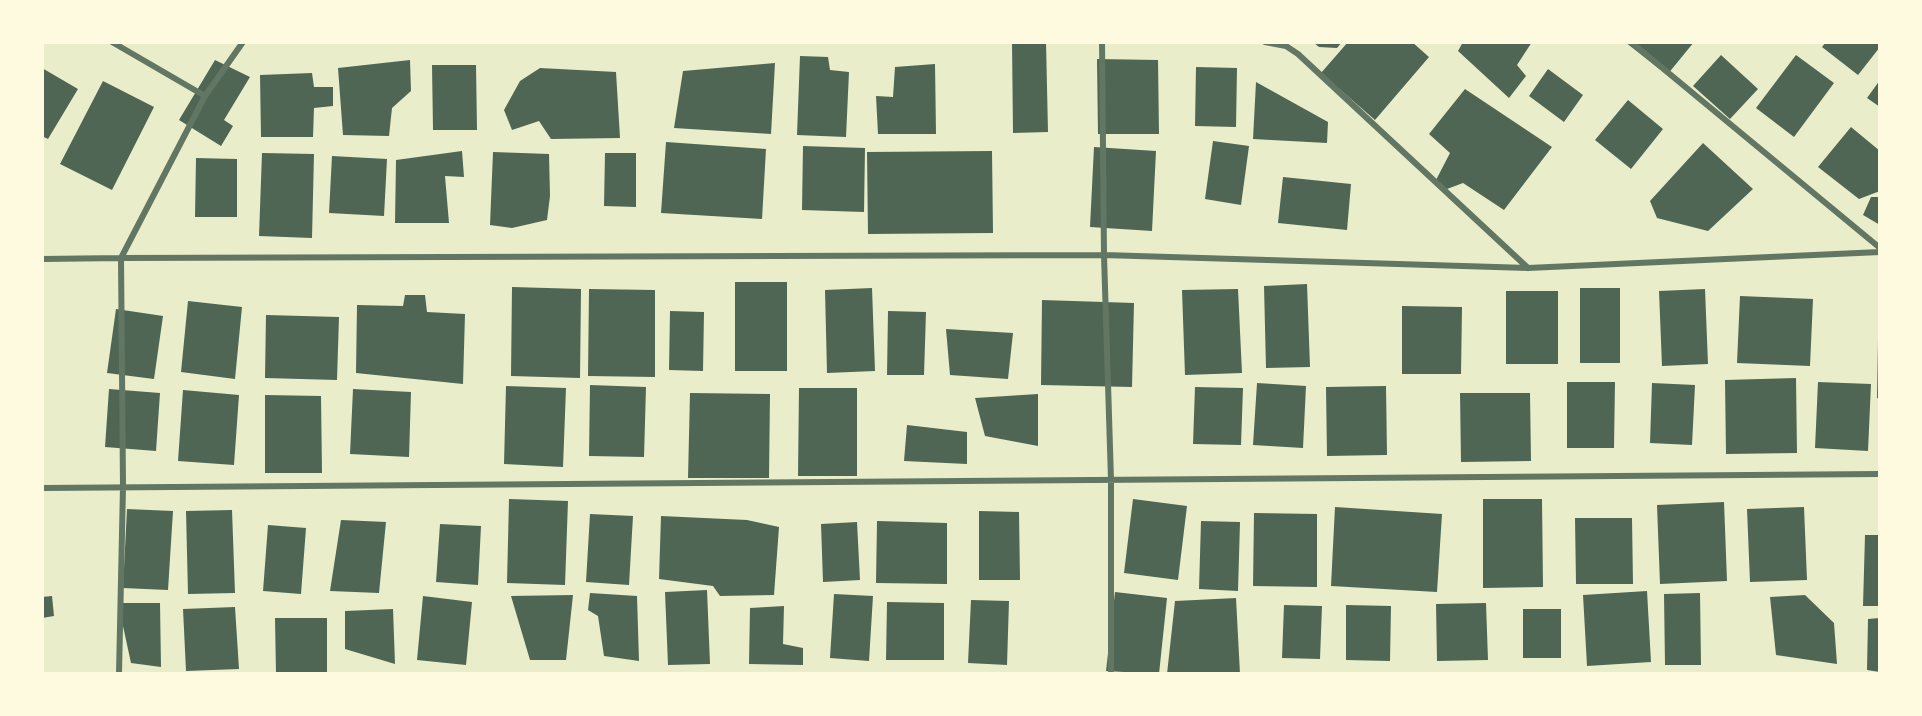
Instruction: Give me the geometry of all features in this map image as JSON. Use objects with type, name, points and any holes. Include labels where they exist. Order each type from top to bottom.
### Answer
[{"type":"street","points":[[112,42],[205,96]]},
{"type":"street","points":[[120,674],[123,486],[121,258],[205,96],[243,42]]},
{"type":"street","points":[[1102,42],[1104,255],[1112,480],[1111,674]]},
{"type":"street","points":[[1265,42],[1286,46],[1298,54],[1528,268]]},
{"type":"street","points":[[1631,42],[1880,250]]},
{"type":"street","points":[[42,260],[1104,255],[1528,268],[1880,250]]},
{"type":"street","points":[[42,488],[1880,474]]},
{"type":"building","points":[[1012,42],[1046,42],[1048,132],[1013,133]]},
{"type":"building","points":[[1313,42],[1342,42],[1337,48],[1319,47]]},
{"type":"building","points":[[1348,42],[1412,42],[1429,57],[1375,120],[1321,73]]},
{"type":"building","points":[[1463,42],[1532,42],[1517,65],[1526,76],[1509,98],[1458,51]]},
{"type":"building","points":[[1625,42],[1694,42],[1667,75]]},
{"type":"building","points":[[1826,42],[1880,42],[1880,47],[1858,75],[1822,47]]},
{"type":"building","points":[[1721,55],[1758,89],[1730,119],[1693,86]]},
{"type":"building","points":[[1796,55],[1834,83],[1794,137],[1756,108]]},
{"type":"building","points":[[800,56],[828,57],[830,70],[849,72],[846,137],[797,135]]},
{"type":"building","points":[[1097,59],[1158,60],[1159,134],[1098,134]]},
{"type":"building","points":[[215,60],[250,77],[224,120],[233,126],[221,146],[179,120]]},
{"type":"building","points":[[410,60],[411,91],[392,108],[389,136],[343,135],[338,68]]},
{"type":"building","points":[[775,63],[771,134],[674,128],[683,71]]},
{"type":"building","points":[[935,64],[936,134],[878,134],[876,96],[893,97],[895,67]]},
{"type":"building","points":[[432,65],[476,65],[477,130],[433,130]]},
{"type":"building","points":[[1196,67],[1237,68],[1236,127],[1195,126]]},
{"type":"building","points":[[42,68],[78,89],[48,139],[42,136]]},
{"type":"building","points":[[540,68],[616,72],[620,138],[551,139],[539,121],[512,130],[504,110],[520,81]]},
{"type":"building","points":[[1548,69],[1583,95],[1564,122],[1529,96]]},
{"type":"building","points":[[312,73],[314,87],[333,87],[333,106],[314,108],[313,137],[261,137],[260,75]]},
{"type":"building","points":[[1880,80],[1880,107],[1867,98]]},
{"type":"building","points":[[103,81],[154,107],[112,190],[60,164]]},
{"type":"building","points":[[1256,82],[1328,122],[1327,143],[1253,139]]},
{"type":"building","points":[[1465,89],[1552,147],[1504,210],[1463,183],[1447,189],[1436,180],[1450,153],[1429,134]]},
{"type":"building","points":[[1628,100],[1663,129],[1631,169],[1595,140]]},
{"type":"building","points":[[1851,127],[1880,151],[1880,191],[1859,199],[1818,167]]},
{"type":"building","points":[[1213,141],[1249,146],[1241,205],[1205,199]]},
{"type":"building","points":[[666,142],[766,149],[762,219],[661,213]]},
{"type":"building","points":[[1703,143],[1753,189],[1708,231],[1657,218],[1650,201]]},
{"type":"building","points":[[803,146],[865,148],[864,212],[802,210]]},
{"type":"building","points":[[1094,147],[1156,151],[1152,231],[1090,227]]},
{"type":"building","points":[[462,151],[464,177],[445,176],[449,223],[395,223],[396,160]]},
{"type":"building","points":[[992,151],[993,233],[868,234],[867,152]]},
{"type":"building","points":[[493,152],[549,154],[550,196],[547,220],[512,228],[490,225]]},
{"type":"building","points":[[262,153],[314,154],[312,238],[259,236]]},
{"type":"building","points":[[605,153],[636,153],[636,207],[604,206]]},
{"type":"building","points":[[332,156],[387,159],[384,216],[329,213]]},
{"type":"building","points":[[196,158],[237,159],[237,217],[195,217]]},
{"type":"building","points":[[1283,177],[1351,184],[1347,230],[1278,223]]},
{"type":"building","points":[[1871,197],[1880,197],[1880,225],[1863,215]]},
{"type":"building","points":[[735,282],[787,282],[787,371],[735,371]]},
{"type":"building","points":[[1307,284],[1310,367],[1266,368],[1264,286]]},
{"type":"building","points":[[512,287],[581,289],[580,378],[511,376]]},
{"type":"building","points":[[872,288],[875,371],[827,373],[825,290]]},
{"type":"building","points":[[1580,288],[1620,288],[1620,363],[1580,363]]},
{"type":"building","points":[[589,289],[655,290],[655,377],[588,376]]},
{"type":"building","points":[[1238,289],[1242,373],[1185,375],[1182,290]]},
{"type":"building","points":[[1705,289],[1708,364],[1662,366],[1659,291]]},
{"type":"building","points":[[1506,291],[1558,291],[1558,364],[1506,364]]},
{"type":"building","points":[[405,295],[425,295],[427,312],[465,314],[463,384],[356,373],[357,305],[403,306]]},
{"type":"building","points":[[1740,296],[1813,299],[1810,366],[1737,363]]},
{"type":"building","points":[[1042,300],[1134,303],[1132,387],[1041,385]]},
{"type":"building","points":[[188,301],[242,307],[235,379],[181,372]]},
{"type":"building","points":[[1402,306],[1462,307],[1461,374],[1402,374]]},
{"type":"building","points":[[116,309],[163,316],[154,379],[107,373]]},
{"type":"building","points":[[670,311],[704,312],[703,371],[669,370]]},
{"type":"building","points":[[888,311],[926,312],[924,375],[887,375]]},
{"type":"building","points":[[266,315],[339,317],[337,380],[265,378]]},
{"type":"building","points":[[946,329],[1013,333],[1008,379],[950,375]]},
{"type":"building","points":[[1878,340],[1880,340],[1880,399],[1877,398]]},
{"type":"building","points":[[1796,378],[1797,453],[1726,454],[1725,380]]},
{"type":"building","points":[[1567,382],[1615,382],[1614,448],[1567,448]]},
{"type":"building","points":[[1818,382],[1871,384],[1868,451],[1815,448]]},
{"type":"building","points":[[1257,383],[1306,386],[1303,448],[1253,445]]},
{"type":"building","points":[[1652,383],[1695,385],[1692,445],[1650,443]]},
{"type":"building","points":[[590,385],[646,387],[644,457],[589,456]]},
{"type":"building","points":[[506,386],[566,388],[563,467],[504,464]]},
{"type":"building","points":[[1386,386],[1387,455],[1327,456],[1326,387]]},
{"type":"building","points":[[1195,387],[1243,388],[1241,445],[1193,444]]},
{"type":"building","points":[[799,388],[857,388],[857,476],[798,476]]},
{"type":"building","points":[[109,389],[160,393],[156,451],[105,447]]},
{"type":"building","points":[[353,389],[411,392],[409,457],[350,454]]},
{"type":"building","points":[[183,390],[239,395],[234,465],[178,461]]},
{"type":"building","points":[[690,393],[770,394],[769,478],[688,478]]},
{"type":"building","points":[[1460,393],[1530,393],[1531,461],[1461,462]]},
{"type":"building","points":[[1038,394],[1038,446],[985,436],[975,398]]},
{"type":"building","points":[[265,395],[321,396],[322,473],[265,473]]},
{"type":"building","points":[[907,425],[967,432],[967,464],[904,461]]},
{"type":"building","points":[[509,499],[568,501],[565,585],[507,583]]},
{"type":"building","points":[[1133,499],[1187,506],[1178,580],[1124,573]]},
{"type":"building","points":[[1483,499],[1542,499],[1543,587],[1483,588]]},
{"type":"building","points":[[1724,502],[1727,581],[1660,584],[1657,505]]},
{"type":"building","points":[[1335,507],[1442,514],[1437,592],[1331,586]]},
{"type":"building","points":[[1804,507],[1807,580],[1750,582],[1747,509]]},
{"type":"building","points":[[127,509],[173,511],[168,590],[123,588]]},
{"type":"building","points":[[232,510],[235,593],[188,594],[186,511]]},
{"type":"building","points":[[979,511],[1019,512],[1020,580],[979,580]]},
{"type":"building","points":[[1254,513],[1317,514],[1317,587],[1253,586]]},
{"type":"building","points":[[590,514],[633,516],[629,585],[586,582]]},
{"type":"building","points":[[661,516],[747,520],[779,527],[774,595],[720,596],[713,586],[659,579]]},
{"type":"building","points":[[1575,518],[1632,518],[1633,584],[1576,584]]},
{"type":"building","points":[[341,520],[386,522],[379,593],[330,591]]},
{"type":"building","points":[[877,521],[947,523],[947,584],[876,583]]},
{"type":"building","points":[[1201,521],[1240,522],[1238,591],[1199,589]]},
{"type":"building","points":[[857,522],[860,580],[823,582],[821,524]]},
{"type":"building","points":[[440,524],[481,526],[478,585],[436,582]]},
{"type":"building","points":[[268,525],[306,528],[301,594],[263,591]]},
{"type":"building","points":[[1865,535],[1880,535],[1880,606],[1863,606]]},
{"type":"building","points":[[707,590],[710,664],[668,665],[665,592]]},
{"type":"building","points":[[1647,591],[1651,662],[1587,666],[1583,595]]},
{"type":"building","points":[[1115,592],[1167,598],[1159,674],[1106,671]]},
{"type":"building","points":[[590,593],[637,596],[639,661],[604,656],[598,616],[588,610]]},
{"type":"building","points":[[1700,593],[1701,665],[1665,665],[1664,594]]},
{"type":"building","points":[[834,594],[873,596],[869,661],[830,658]]},
{"type":"building","points":[[573,595],[566,660],[530,660],[511,596]]},
{"type":"building","points":[[1805,595],[1834,623],[1837,664],[1776,655],[1770,597]]},
{"type":"building","points":[[52,596],[54,616],[42,618],[42,597]]},
{"type":"building","points":[[423,596],[472,602],[466,665],[417,660]]},
{"type":"building","points":[[1236,598],[1240,674],[1167,674],[1175,601]]},
{"type":"building","points":[[971,600],[1009,601],[1007,665],[968,663]]},
{"type":"building","points":[[887,602],[944,603],[944,660],[886,660]]},
{"type":"building","points":[[118,603],[160,603],[161,667],[131,663]]},
{"type":"building","points":[[1486,603],[1488,660],[1437,661],[1436,604]]},
{"type":"building","points":[[1284,605],[1322,606],[1320,659],[1282,658]]},
{"type":"building","points":[[1346,605],[1391,606],[1390,661],[1346,660]]},
{"type":"building","points":[[784,606],[783,644],[803,648],[803,665],[749,664],[750,608]]},
{"type":"building","points":[[235,607],[239,669],[186,671],[183,609]]},
{"type":"building","points":[[393,609],[395,664],[345,649],[345,611]]},
{"type":"building","points":[[1523,609],[1561,609],[1561,658],[1523,658]]},
{"type":"building","points":[[275,618],[327,618],[327,674],[276,674]]},
{"type":"building","points":[[1880,618],[1880,672],[1867,670],[1868,619]]}]
